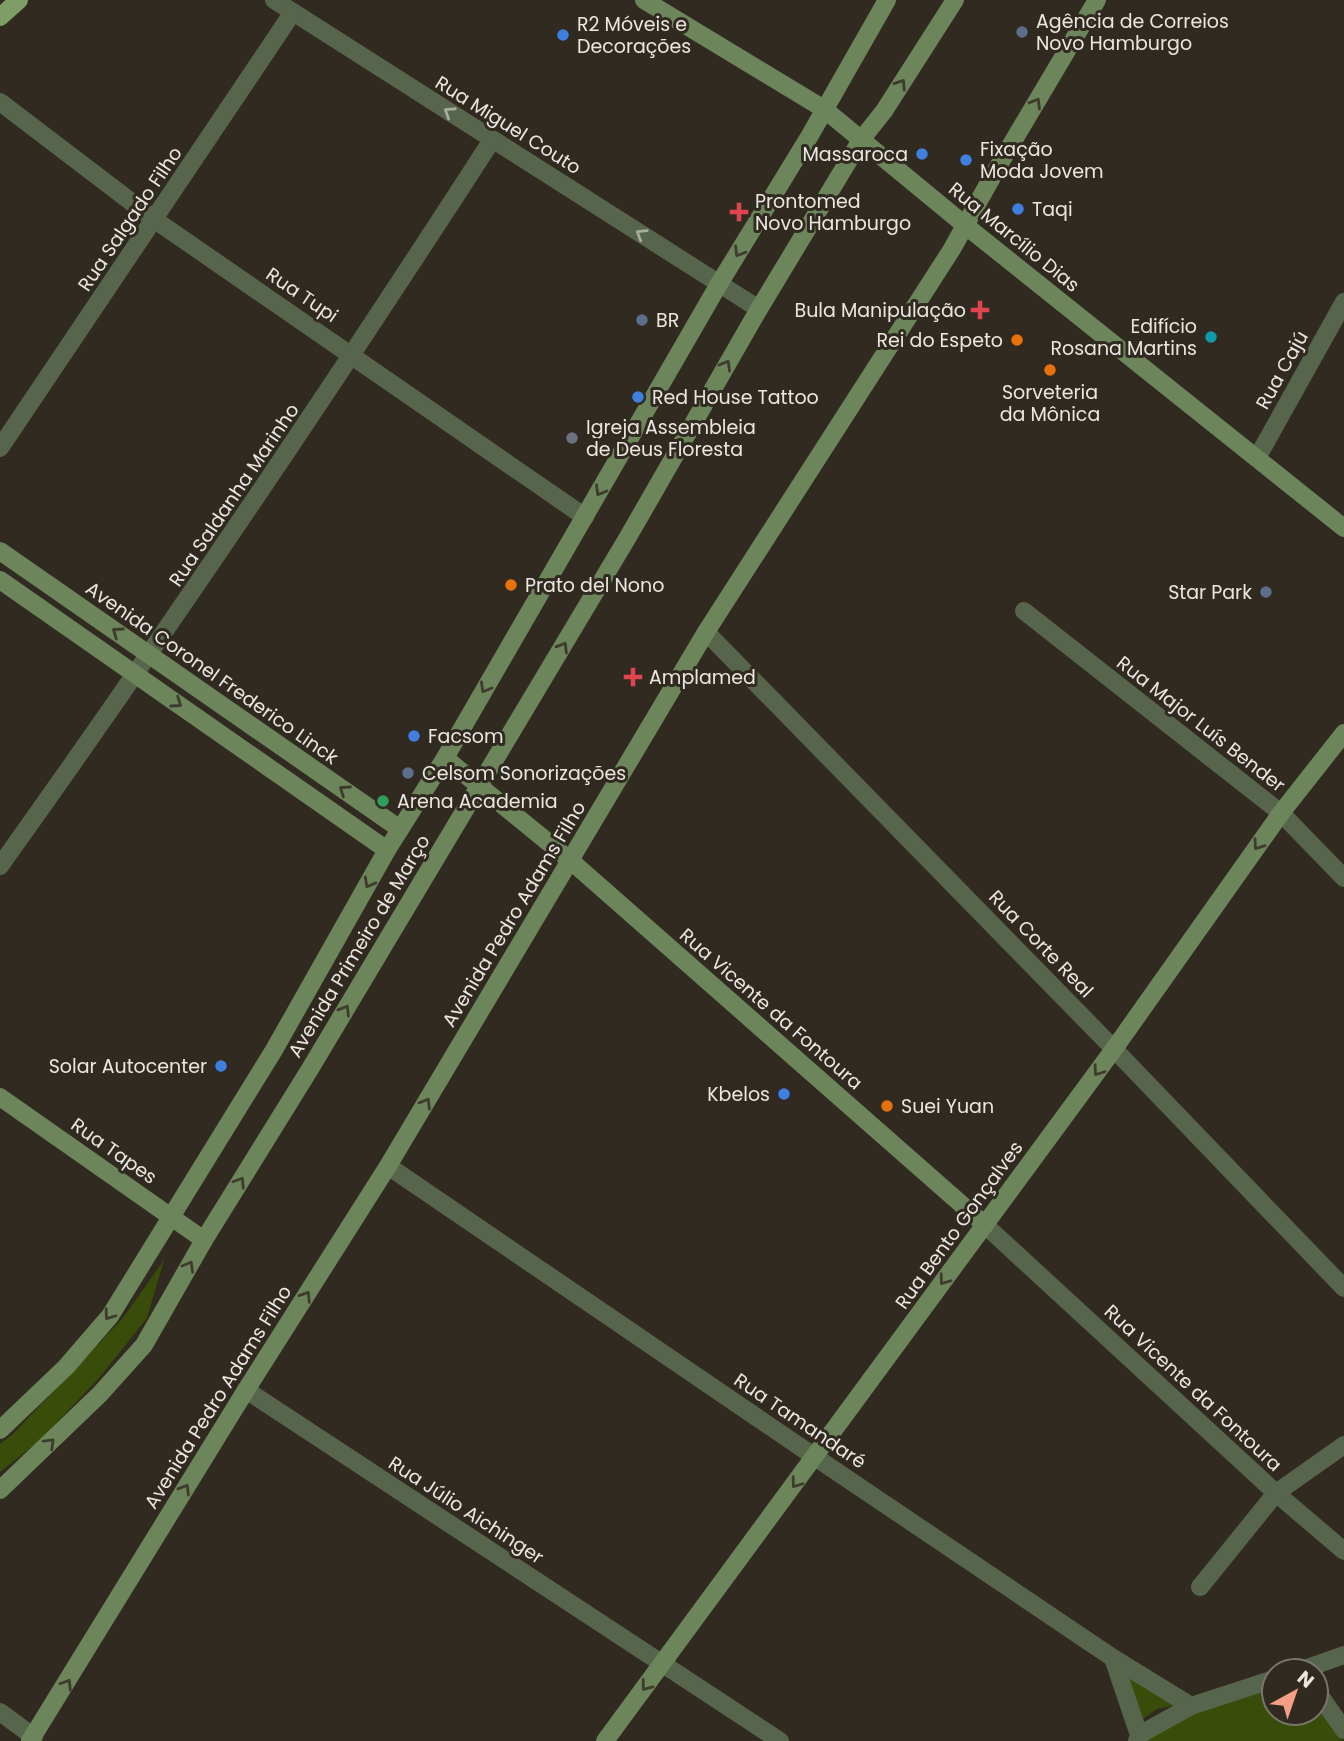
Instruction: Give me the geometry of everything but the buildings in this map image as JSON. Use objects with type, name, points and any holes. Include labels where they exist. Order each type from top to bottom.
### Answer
[{"type":"main road","points":[[0,17],[19,0]]},
{"type":"main road","name":"Rua Marcílio Dias","points":[[643,0],[824,109],[1344,528]]},
{"type":"main road","name":"Avenida Primeiro de Março","points":[[0,1430],[66,1367],[110,1316],[274,1050],[387,850],[445,758],[887,0]]},
{"type":"main road","name":"Avenida Primeiro de Março","points":[[0,1490],[100,1394],[144,1345],[204,1240],[317,1057],[628,537],[759,309],[861,140],[884,111],[955,0]]},
{"type":"main road","name":"Avenida Pedro Adams Filho","points":[[32,1739],[246,1390],[388,1166],[706,632],[966,226],[996,170],[1097,0]]},
{"type":"main road","name":"Avenida Coronel Frederico Linck","points":[[0,551],[400,829]]},
{"type":"main road","points":[[0,580],[387,850]]},
{"type":"main road","name":"Rua Bento Gonçalves","points":[[605,1741],[1114,1049],[1281,813],[1344,733]]},
{"type":"main road","name":"Rua Vicente da Fontoura","points":[[445,758],[571,861],[985,1225]]},
{"type":"main road","name":"Rua Tapes","points":[[0,1097],[204,1240]]},
{"type":"street","name":"Rua Miguel Couto","points":[[274,0],[759,309]]},
{"type":"street","name":"Rua Salgado Filho","points":[[0,448],[293,12]]},
{"type":"street","name":"Rua Tupi","points":[[0,102],[155,220],[585,517]]},
{"type":"street","name":"Rua Saldanha Marinho","points":[[0,866],[137,675],[353,355],[492,140]]},
{"type":"street","name":"Rua Cajú","points":[[1257,458],[1344,302]]},
{"type":"street","name":"Rua Major Luís Bender","points":[[1024,611],[1281,813],[1344,878]]},
{"type":"street","name":"Rua Corte Real","points":[[706,632],[1344,1288]]},
{"type":"street","name":"Rua Tamandaré","points":[[388,1166],[1113,1658],[1191,1706]]},
{"type":"street","name":"Rua Vicente da Fontoura","points":[[985,1225],[1276,1493],[1344,1551]]},
{"type":"street","name":"Rua Júlio Aichinger","points":[[246,1390],[780,1741]]},
{"type":"street","points":[[1200,1587],[1276,1493],[1344,1445]]},
{"type":"street","points":[[1113,1658],[1138,1738],[1191,1706],[1260,1684]]},
{"type":"street","points":[[1330,1710],[1344,1730]]},
{"type":"street","points":[[0,1712],[32,1739]]},
{"type":"green space","points":[[164,1260],[147,1318],[99,1378],[39,1441],[0,1472],[0,1444],[13,1434],[123,1318]]},
{"type":"green space","points":[[1125,1674],[1176,1705],[1157,1709],[1140,1721]]},
{"type":"green space","points":[[1260,1691],[1260,1727],[1330,1727],[1330,1722],[1343,1741],[1144,1741],[1196,1712]]},
{"type":"place","name":"Agência de Correios Novo Hamburgo","points":[[1022,32]]},
{"type":"place","name":"R2 Móveis e Decorações","points":[[563,35]]},
{"type":"place","name":"Massaroca","points":[[922,154]]},
{"type":"place","name":"Fixação Moda Jovem","points":[[966,160]]},
{"type":"place","name":"Taqi","points":[[1018,209]]},
{"type":"place","name":"Prontomed Novo Hamburgo","points":[[739,212]]},
{"type":"place","name":"Bula Manipulação","points":[[980,310]]},
{"type":"place","name":"BR","points":[[642,320]]},
{"type":"place","name":"Edifício Rosana Martins","points":[[1211,337]]},
{"type":"place","name":"Rei do Espeto","points":[[1017,340]]},
{"type":"place","name":"Sorveteria da Mônica","points":[[1050,370]]},
{"type":"place","name":"Red House Tattoo","points":[[638,397]]},
{"type":"place","name":"Igreja Assembleia de Deus Floresta","points":[[572,438]]},
{"type":"place","name":"Prato del Nono","points":[[511,585]]},
{"type":"place","name":"Star Park","points":[[1266,592]]},
{"type":"place","name":"Amplamed","points":[[633,677]]},
{"type":"place","name":"Facsom","points":[[414,736]]},
{"type":"place","name":"Celsom Sonorizações","points":[[408,773]]},
{"type":"place","name":"Arena Academia","points":[[383,801]]},
{"type":"place","name":"Solar Autocenter","points":[[221,1066]]},
{"type":"place","name":"Kbelos","points":[[784,1094]]},
{"type":"place","name":"Suei Yuan","points":[[887,1106]]}]
